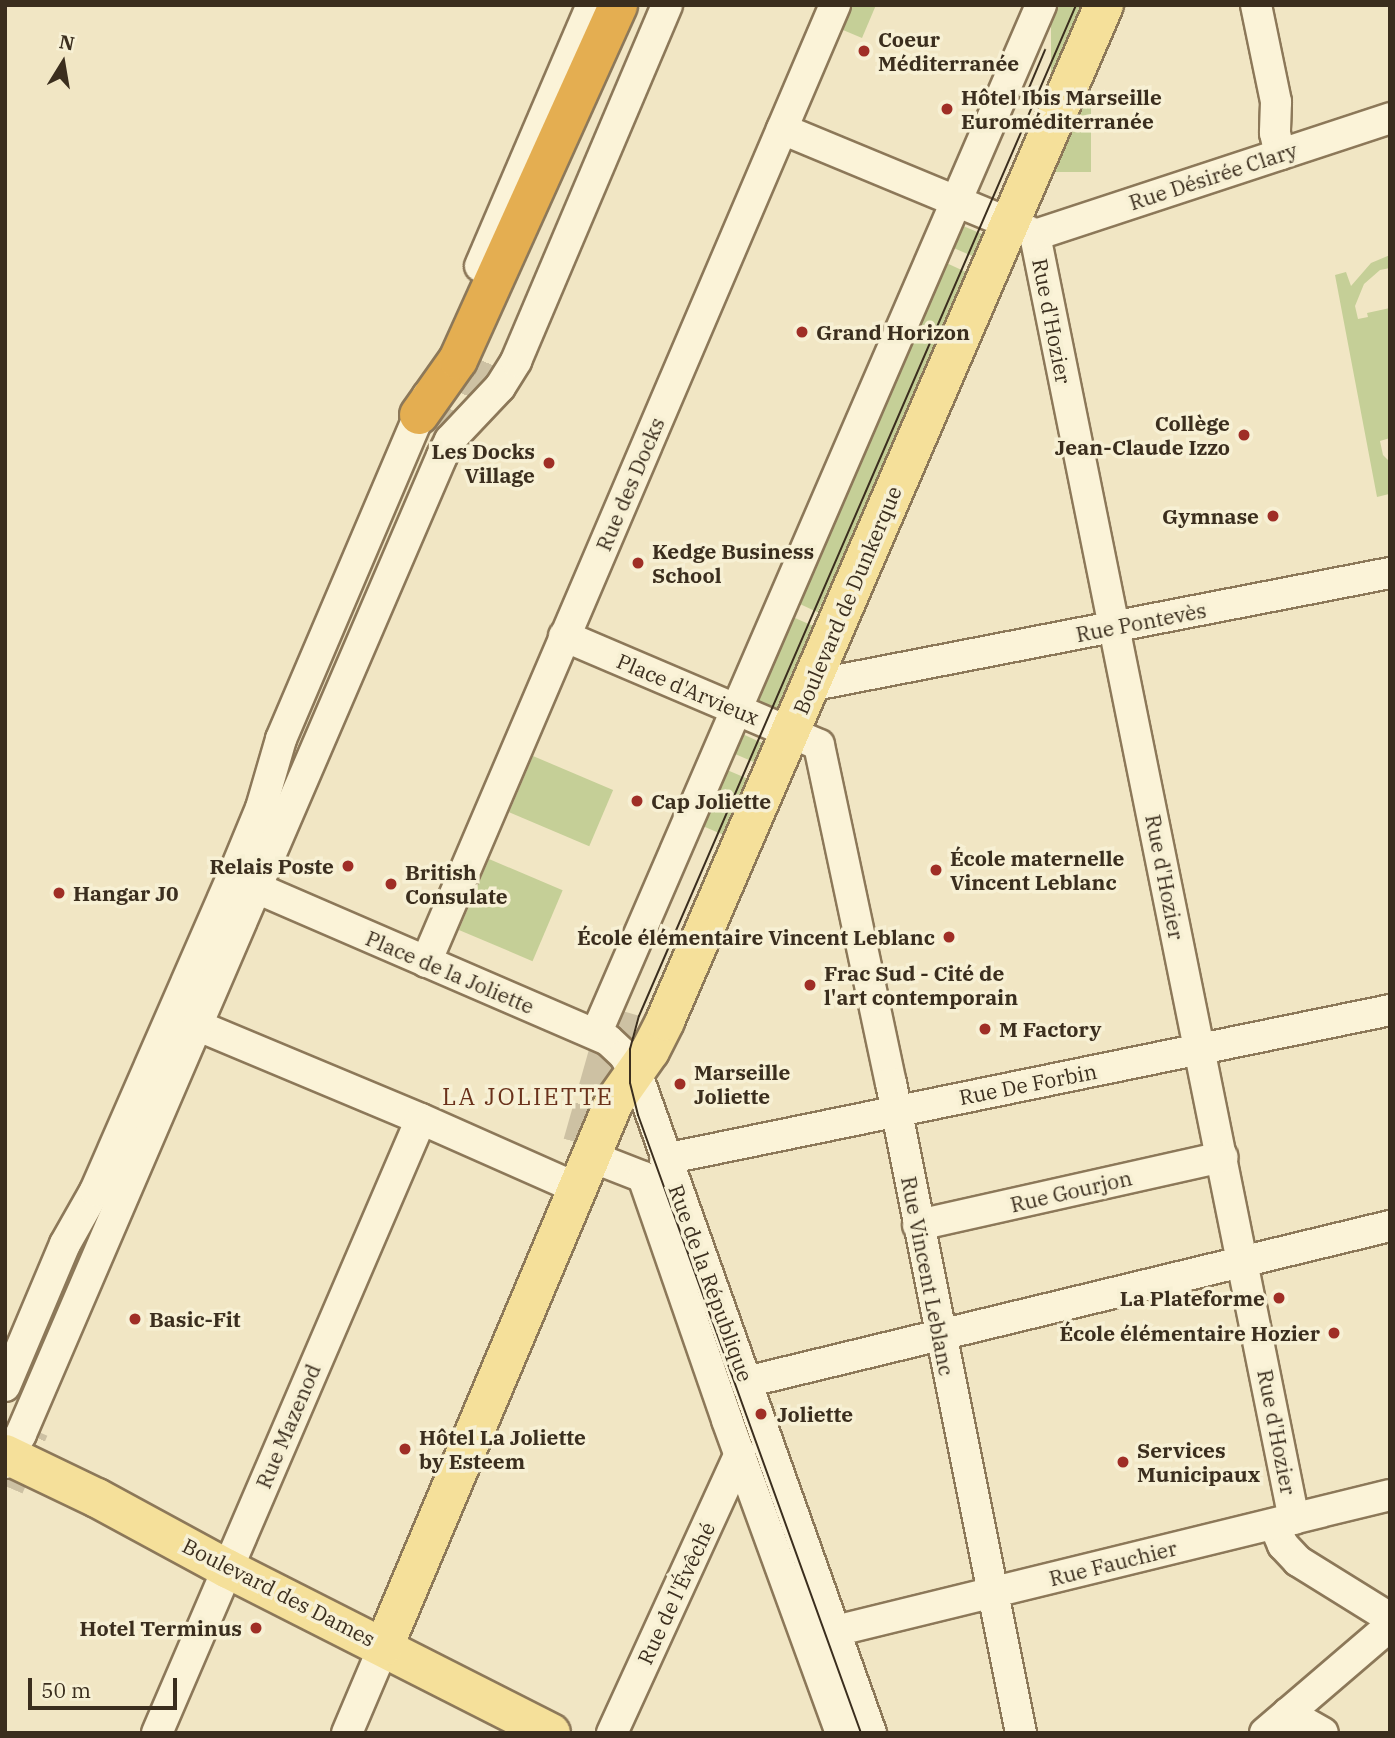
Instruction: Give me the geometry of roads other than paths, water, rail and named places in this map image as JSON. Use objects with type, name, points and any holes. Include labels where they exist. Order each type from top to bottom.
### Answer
[{"type":"highway","points":[[419,415],[458,360],[618,5]]},
{"type":"highway","points":[[487,354],[639,5]]},
{"type":"main road","name":"Boulevard de Dunkerque","points":[[384,1646],[618,1093],[654,1044],[809,686],[1022,229],[1104,5]]},
{"type":"main road","name":"Boulevard des Dames","points":[[7,1458],[97,1498],[228,1569],[551,1733]]},
{"type":"street","points":[[244,883],[261,808],[281,739],[592,5]]},
{"type":"street","points":[[7,1458],[184,1020],[244,883],[442,456],[461,426],[500,387],[516,361],[667,5]]},
{"type":"street","name":"Rue des Docks","points":[[426,962],[835,5]]},
{"type":"street","points":[[596,1034],[1041,5]]},
{"type":"street","points":[[1256,5],[1276,102],[1275,133],[1280,154]]},
{"type":"street","name":"Rue Désirée Clary","points":[[1022,229],[1280,154],[1390,118]]},
{"type":"street","points":[[782,129],[1022,229]]},
{"type":"street","name":"Rue d'Hozier","points":[[1022,229],[1114,628],[1223,1157],[1243,1261],[1284,1521],[1283,1545],[1298,1561],[1390,1618]]},
{"type":"street","name":"Rue Pontevès","points":[[809,686],[1390,573]]},
{"type":"street","name":"Place d'Arvieux","points":[[564,636],[819,745],[835,819]]},
{"type":"street","name":"Rue Vincent Leblanc","points":[[835,819],[1021,1733]]},
{"type":"street","name":"Place de la Joliette","points":[[244,883],[596,1034],[617,1047],[634,1070]]},
{"type":"street","name":"Rue De Forbin","points":[[666,1159],[1390,1010]]},
{"type":"street","points":[[184,1020],[421,1119],[585,1173]]},
{"type":"street","points":[[5,1386],[65,1244],[184,1020]]},
{"type":"street","name":"Rue de la République","points":[[634,1070],[835,1631],[866,1731]]},
{"type":"street","name":"Rue Mazenod","points":[[157,1733],[421,1119]]},
{"type":"street","name":"Rue Gourjon","points":[[918,1225],[1223,1157]]},
{"type":"street","name":"Rue de la République","points":[[585,1173],[643,1177],[740,1453],[866,1731]]},
{"type":"street","points":[[746,1382],[1390,1226]]},
{"type":"street","name":"Rue de l'Évêché","points":[[612,1733],[740,1453]]},
{"type":"street","name":"Rue Fauchier","points":[[835,1631],[1390,1495]]},
{"type":"street","points":[[1265,1733],[1390,1626]]},
{"type":"street","points":[[348,1733],[384,1646]]},
{"type":"street","points":[[1288,1713],[1323,1733]]},
{"type":"tunnel","points":[[447,449],[487,354]]},
{"type":"tunnel","points":[[582,1144],[620,1010]]},
{"type":"tunnel","points":[[5,1486],[30,1428]]},
{"type":"tram line","points":[[861,1733],[638,1115],[630,1083],[630,1049],[639,1016],[1076,5]]},
{"type":"tram line","points":[[1026,95],[1045,50]]},
{"type":"place","name":"Coeur Méditerranée","points":[[864,51]]},
{"type":"place","name":"Hôtel Ibis Marseille Euroméditerranée","points":[[947,109]]},
{"type":"place","name":"Grand Horizon","points":[[802,332]]},
{"type":"place","name":"Collège Jean-Claude Izzo","points":[[1244,435]]},
{"type":"place","name":"Les Docks Village","points":[[549,463]]},
{"type":"place","name":"Gymnase","points":[[1273,516]]},
{"type":"place","name":"Kedge Business School","points":[[638,563]]},
{"type":"place","name":"Cap Joliette","points":[[637,801]]},
{"type":"place","name":"Relais Poste","points":[[348,866]]},
{"type":"place","name":"École maternelle Vincent Leblanc","points":[[936,870]]},
{"type":"place","name":"British Consulate","points":[[391,884]]},
{"type":"place","name":"Hangar J0","points":[[59,893]]},
{"type":"place","name":"École élémentaire Vincent Leblanc","points":[[949,937]]},
{"type":"place","name":"Frac Sud - Cité de l'art contemporain","points":[[810,985]]},
{"type":"place","name":"M Factory","points":[[985,1029]]},
{"type":"place","name":"Marseille Joliette","points":[[680,1084]]},
{"type":"place","name":"La Plateforme","points":[[1279,1298]]},
{"type":"place","name":"Basic-Fit","points":[[135,1319]]},
{"type":"place","name":"École élémentaire Hozier","points":[[1334,1333]]},
{"type":"place","name":"Joliette","points":[[761,1414]]},
{"type":"place","name":"Hôtel La Joliette by Esteem","points":[[405,1449]]},
{"type":"place","name":"Services Municipaux","points":[[1123,1462]]},
{"type":"place","name":"Hotel Terminus","points":[[256,1628]]},
{"type":"district","name":"LA JOLIETTE","points":[[528,1097]]}]
